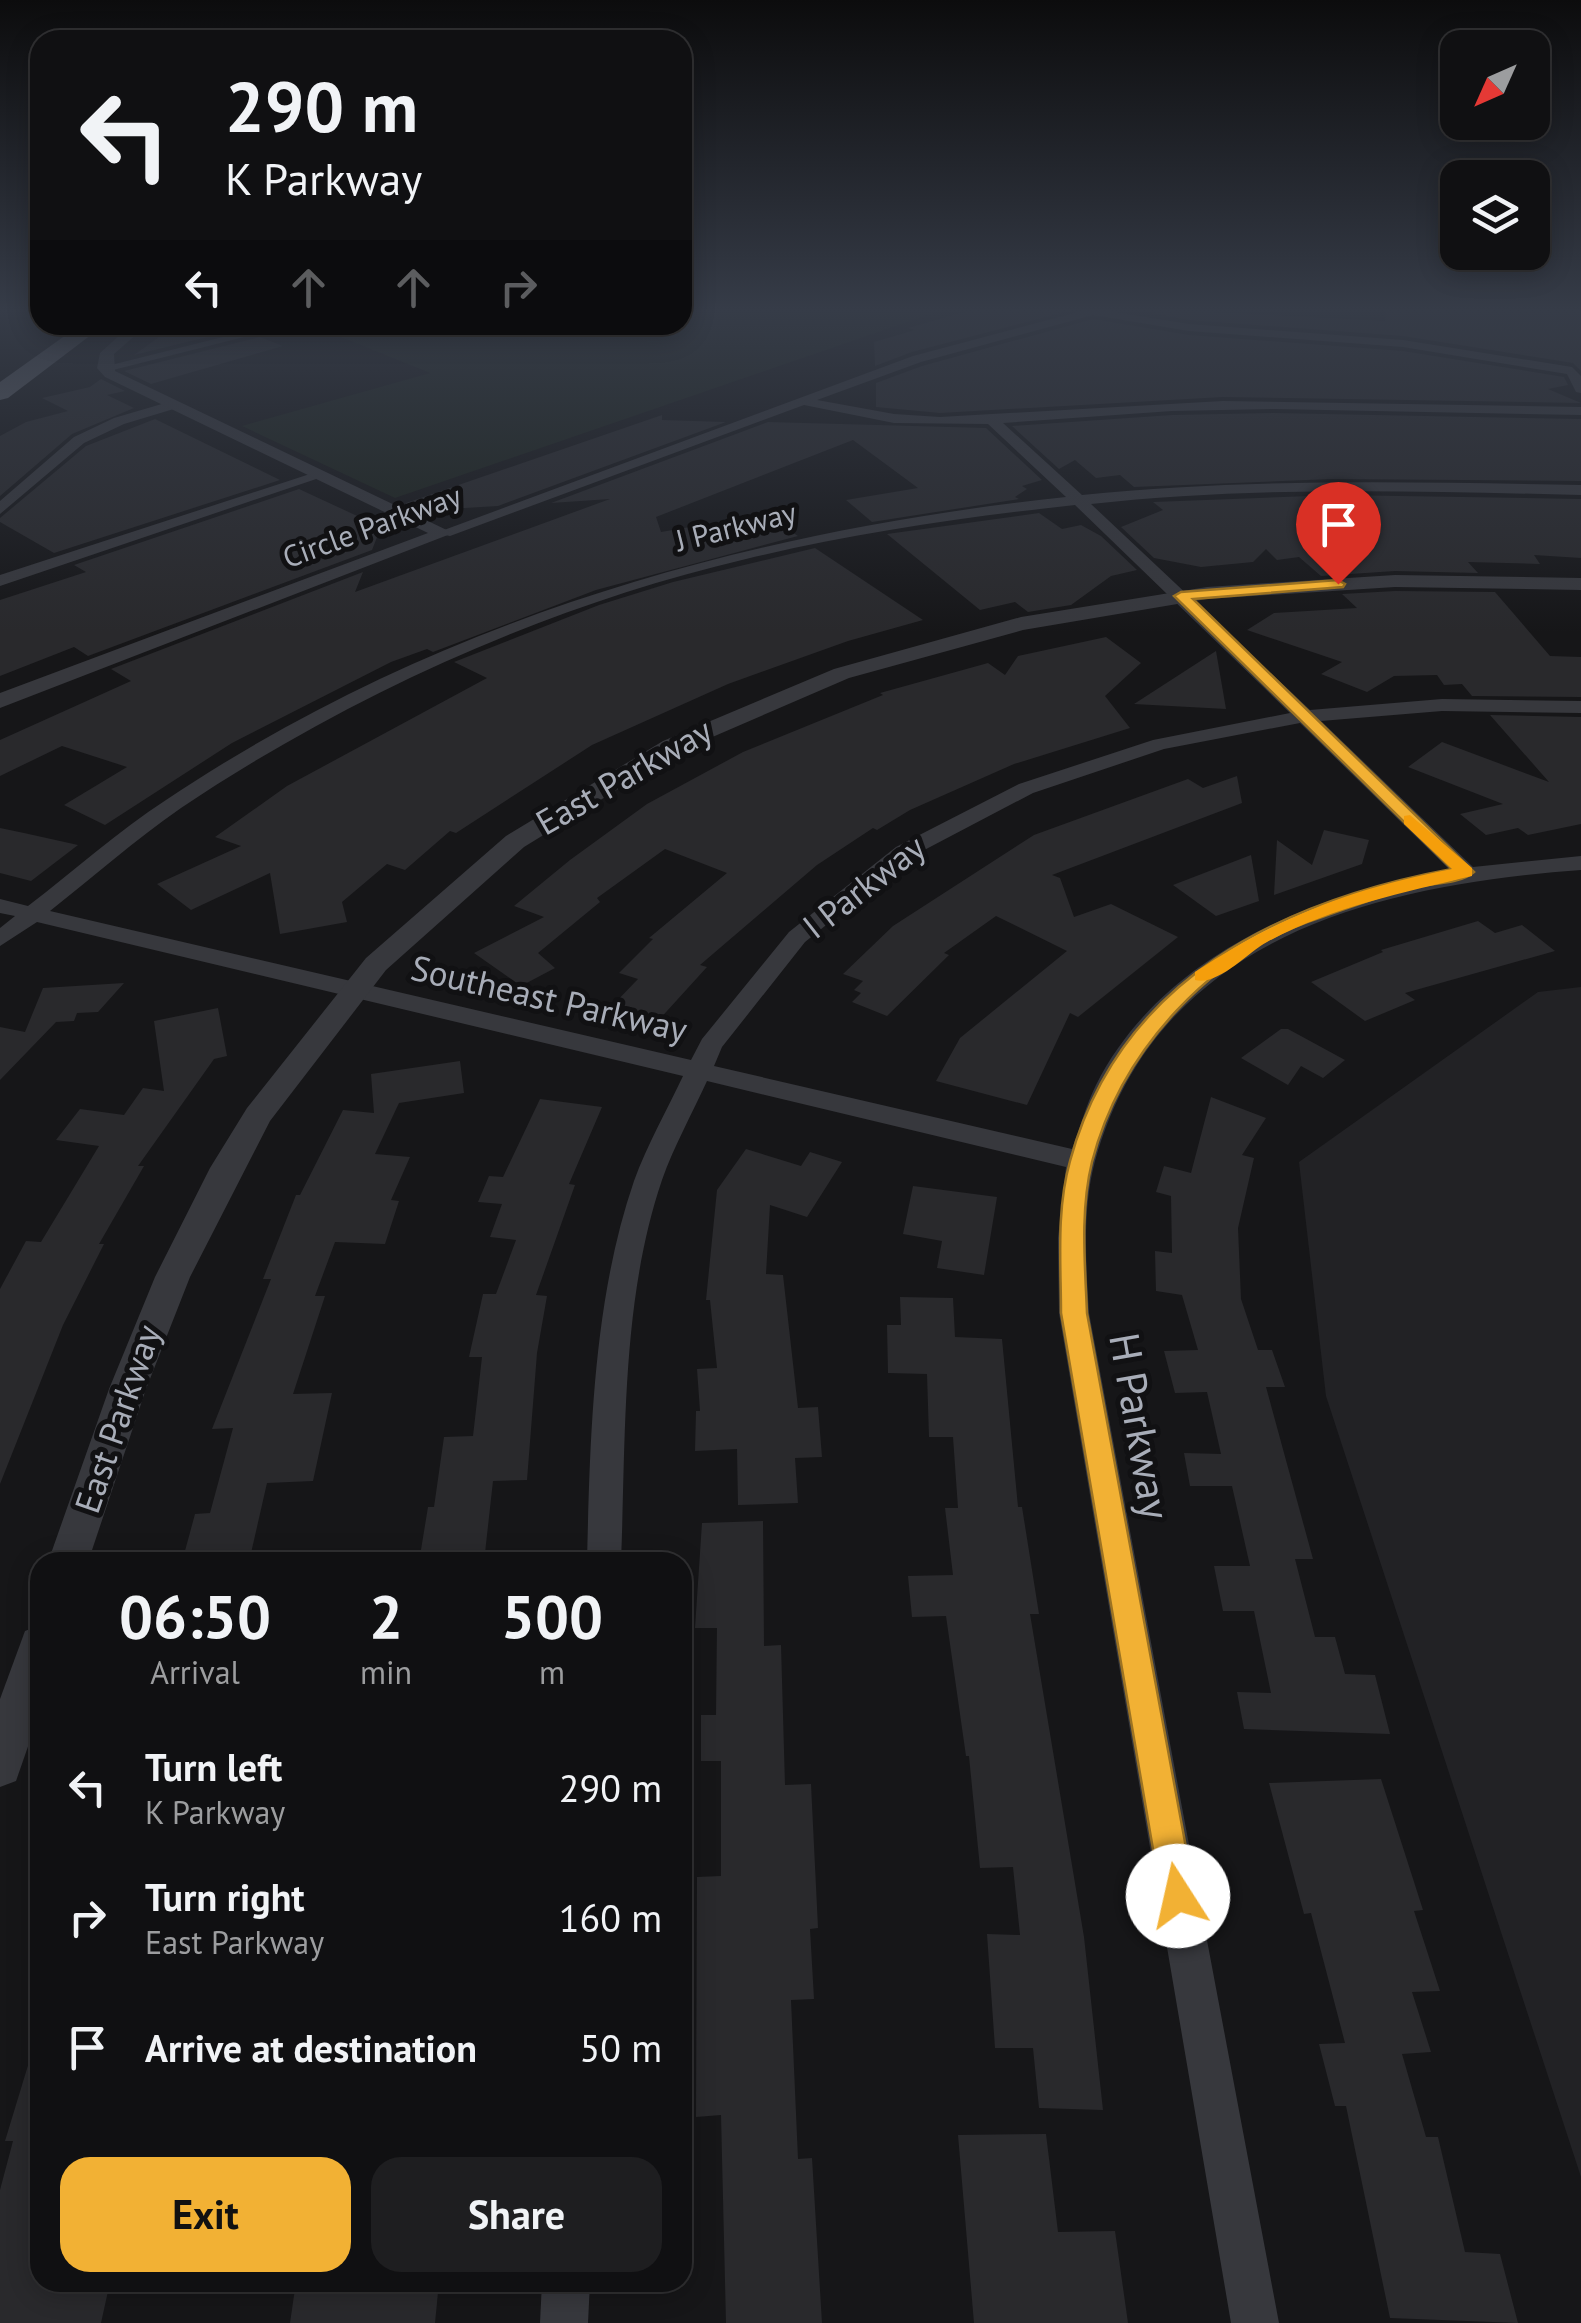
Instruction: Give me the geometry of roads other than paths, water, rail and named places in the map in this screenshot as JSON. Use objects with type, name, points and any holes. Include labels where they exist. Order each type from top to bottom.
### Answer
[{"type":"street","points":[[0,509],[80,440],[139,415]]},
{"type":"street","points":[[192,415],[444,533]]},
{"type":"street","name":"Circle Parkway","points":[[0,701],[764,415]]},
{"type":"street","points":[[873,415],[890,419],[1044,415]]},
{"type":"street","points":[[990,418],[1181,596],[1465,872]]},
{"type":"street","points":[[0,581],[321,475]]},
{"type":"street","name":"J Parkway","points":[[0,939],[127,836],[235,763],[378,684],[518,623],[668,572],[772,545],[912,518],[1073,498],[1336,483],[1581,490]]},
{"type":"street","points":[[0,556],[27,572]]},
{"type":"street","name":"East Parkway","points":[[71,1552],[134,1366],[172,1271],[214,1187],[260,1112],[307,1045],[354,989],[435,907],[515,840],[570,802],[701,730],[794,689],[913,649],[1066,614],[1181,596],[1425,580],[1581,584]]},
{"type":"street","name":"I Parkway","points":[[605,1552],[614,1368],[627,1268],[649,1177],[697,1070],[738,1006],[804,930],[860,882],[941,828],[1006,796],[1097,760],[1194,734],[1301,716],[1456,704],[1581,707]]},
{"type":"street","name":"H Parkway","points":[[1255,2323],[1074,1313],[1070,1248],[1081,1161],[1116,1074],[1144,1033],[1215,966],[1258,939],[1336,904],[1407,883],[1465,872],[1581,863]]},
{"type":"street","name":"Southeast Parkway","points":[[0,906],[1081,1161]]},
{"type":"street","points":[[0,1765],[30,1675]]},
{"type":"street","points":[[564,2323],[566,2292]]}]
